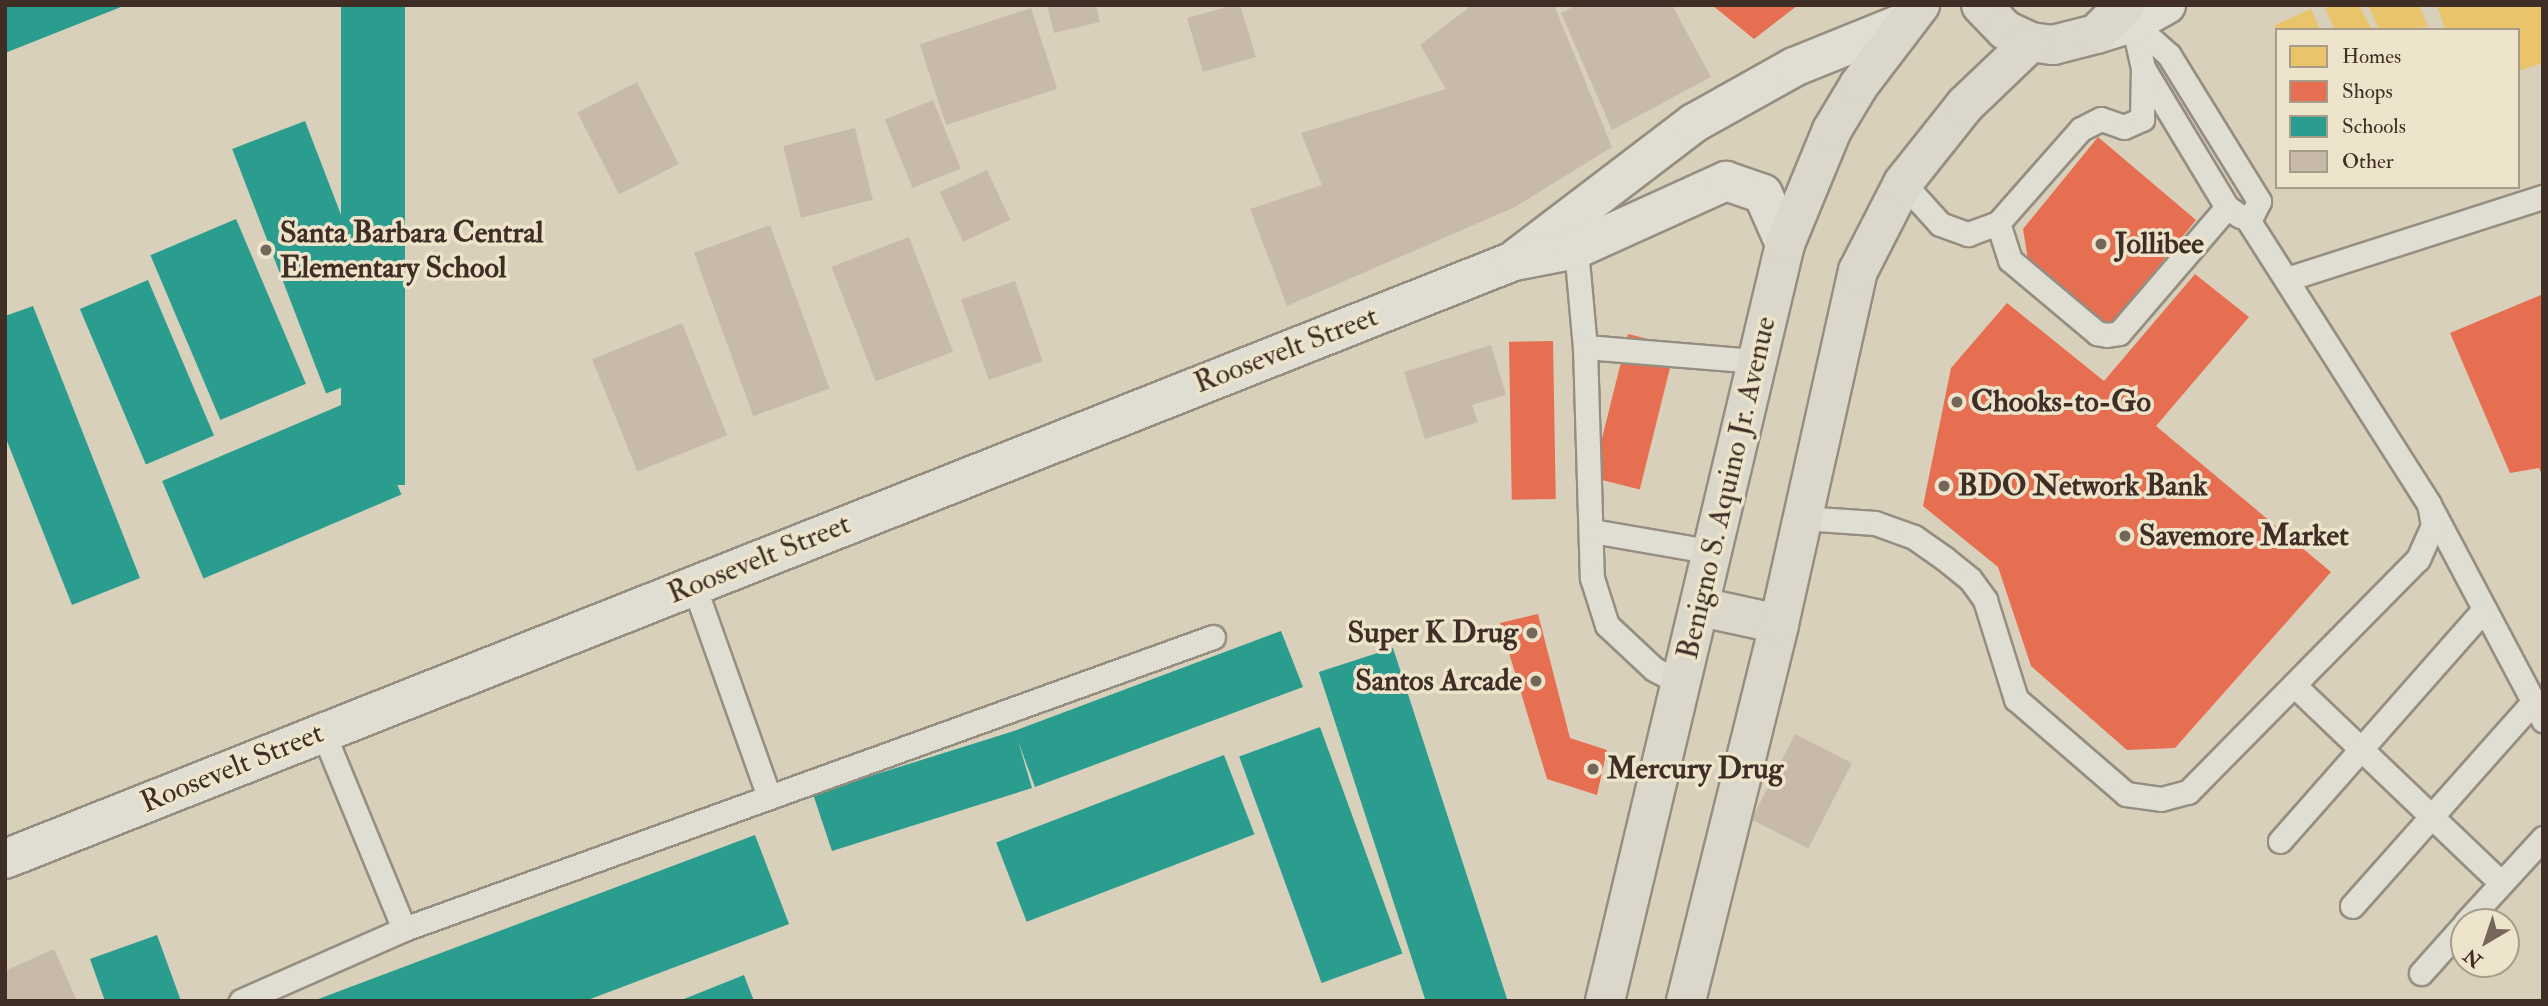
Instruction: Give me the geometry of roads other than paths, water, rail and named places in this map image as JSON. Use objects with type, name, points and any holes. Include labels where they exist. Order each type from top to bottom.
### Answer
[{"type":"main road","points":[[1981,5],[2005,30],[2031,42],[2075,43],[2129,14],[2166,5]]},
{"type":"main road","name":"Roosevelt Street","points":[[1568,236],[1694,123],[1794,67],[1912,14]]},
{"type":"main road","name":"Benigno S. Aquino Jr. Avenue","points":[[1605,1001],[1701,607],[1785,244],[1832,130],[1912,14]]},
{"type":"main road","points":[[1686,1001],[1779,624],[1858,271],[1903,183],[1965,105],[2031,42]]},
{"type":"main road","name":"Roosevelt Street","points":[[5,859],[1514,261],[1568,236],[1726,181],[1763,194],[1785,244]]},
{"type":"main road","points":[[1701,607],[1779,624]]},
{"type":"lane","points":[[2129,14],[2143,68],[2227,207],[2249,221],[2429,504],[2538,711],[2432,817],[2351,906]]},
{"type":"lane","points":[[2129,14],[2169,55],[2259,201],[2249,221]]},
{"type":"lane","points":[[1903,183],[1940,224],[1968,233],[1998,223],[2012,212],[2081,129],[2101,119],[2124,127],[2141,119],[2143,68]]},
{"type":"lane","points":[[2287,279],[2543,197]]},
{"type":"lane","points":[[1998,223],[2010,260],[2097,333],[2107,335],[2119,333],[2227,207]]},
{"type":"lane","points":[[1568,236],[1585,347],[1592,578],[1607,625],[1654,669],[1682,684]]},
{"type":"lane","points":[[1585,347],[1756,361]]},
{"type":"lane","points":[[1802,517],[1875,523],[1914,537],[1970,579],[1985,600],[2016,699],[2126,794],[2161,799],[2188,792],[2418,559],[2433,526],[2429,504]]},
{"type":"lane","points":[[1592,531],[1713,552]]},
{"type":"lane","points":[[694,586],[769,797]]},
{"type":"lane","points":[[2280,841],[2483,611]]},
{"type":"lane","points":[[241,1001],[404,929],[1213,637]]},
{"type":"lane","points":[[2294,685],[2501,883]]},
{"type":"lane","points":[[323,732],[404,929]]},
{"type":"lane","points":[[2478,908],[2543,838]]},
{"type":"lane","points":[[2421,973],[2450,940]]},
{"type":"place","name":"Jollibee","points":[[2101,244]]},
{"type":"place","name":"Santa Barbara Central Elementary School","points":[[266,250]]},
{"type":"place","name":"Chooks-to-Go","points":[[1957,402]]},
{"type":"place","name":"BDO Network Bank","points":[[1944,486]]},
{"type":"place","name":"Savemore Market","points":[[2125,536]]},
{"type":"place","name":"Super K Drug","points":[[1532,633]]},
{"type":"place","name":"Santos Arcade","points":[[1536,681]]},
{"type":"place","name":"Mercury Drug","points":[[1593,769]]}]
